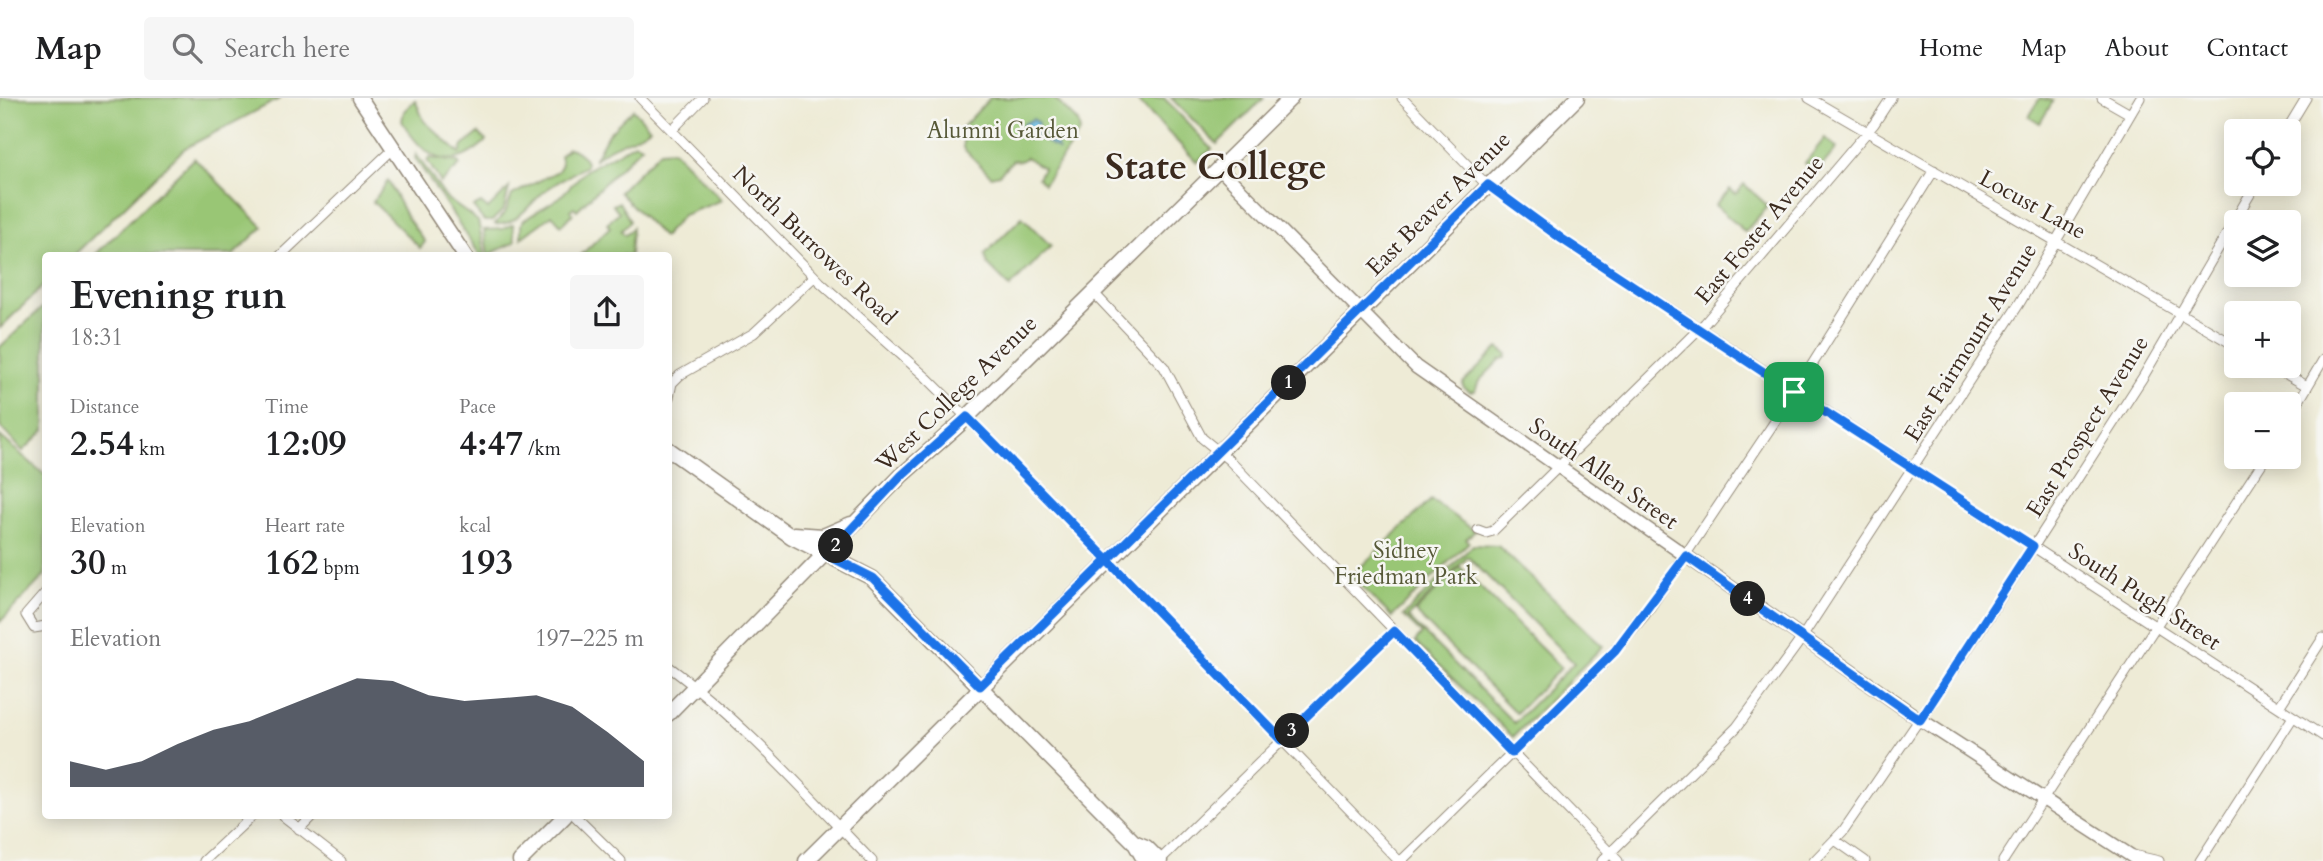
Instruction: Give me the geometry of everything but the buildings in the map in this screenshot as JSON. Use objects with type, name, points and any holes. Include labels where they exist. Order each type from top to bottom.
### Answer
[{"type":"main road","points":[[360,98],[462,252]]},
{"type":"main road","name":"West College Avenue","points":[[672,710],[822,552],[864,516],[918,460],[967,417],[1291,98]]},
{"type":"main road","name":"East Beaver Avenue","points":[[806,861],[1577,98]]},
{"type":"main road","points":[[672,454],[782,531],[873,578],[1134,842],[1145,861]]},
{"type":"main road","points":[[782,531],[823,536],[864,516]]},
{"type":"main road","points":[[520,861],[562,819]]},
{"type":"main road","points":[[1134,842],[1146,847],[1159,861]]},
{"type":"street","name":"North Burrowes Road","points":[[640,98],[814,277],[967,417],[1400,861]]},
{"type":"street","points":[[672,130],[703,98]]},
{"type":"street","name":"South Pugh Street","points":[[1402,98],[1488,185],[1562,239],[2323,736]]},
{"type":"street","name":"Locust Lane","points":[[1809,98],[2224,339]]},
{"type":"street","name":"East Foster Avenue","points":[[1478,530],[1486,533],[1493,531],[1699,328],[1868,131],[1891,98]]},
{"type":"street","points":[[2102,98],[2130,114]]},
{"type":"street","name":"East Fairmount Avenue","points":[[1602,861],[1737,727],[1802,637],[2019,304],[2140,98]]},
{"type":"street","points":[[2293,119],[2306,98]]},
{"type":"street","points":[[284,252],[395,147]]},
{"type":"street","name":"South Allen Street","points":[[1220,169],[1416,367],[1920,720],[2139,861]]},
{"type":"street","points":[[1400,861],[1615,651],[1686,556],[1794,392],[1934,170]]},
{"type":"street","name":"East Prospect Avenue","points":[[1814,861],[1835,840],[1920,720],[2180,314],[2249,196]]},
{"type":"street","points":[[672,388],[675,379],[754,333],[814,277]]},
{"type":"street","points":[[1093,292],[1164,367],[1202,438],[1218,451],[1618,861]]},
{"type":"street","points":[[2301,397],[2323,359]]},
{"type":"street","points":[[2293,378],[2307,386]]},
{"type":"street","points":[[2003,861],[2258,469]]},
{"type":"street","points":[[42,597],[26,615],[34,628],[42,627]]},
{"type":"street","points":[[1159,861],[1394,631]]},
{"type":"street","points":[[2278,707],[2323,638]]},
{"type":"street","points":[[672,669],[696,686],[751,737],[872,861]]},
{"type":"street","points":[[2200,861],[2293,717]]},
{"type":"street","points":[[205,861],[249,819]]},
{"type":"street","points":[[287,819],[341,861]]},
{"type":"street","points":[[299,829],[309,819]]},
{"type":"street","points":[[578,819],[621,861]]},
{"type":"street","points":[[1835,840],[1865,861]]},
{"type":"street","points":[[2127,853],[2159,861]]},
{"type":"green space","points":[[0,98],[281,98],[185,148],[77,252],[42,252],[42,287],[0,328]]},
{"type":"green space","name":"Alumni Garden","points":[[990,98],[1054,98],[1078,122],[1080,132],[1044,184],[1038,178],[1043,168],[1026,157],[1021,161],[1013,160],[999,174],[991,176],[963,148],[963,127]]},
{"type":"green space","points":[[1135,98],[1164,98],[1212,149],[1197,162]]},
{"type":"green space","points":[[1171,98],[1264,98],[1217,144]]},
{"type":"green space","points":[[2040,98],[2053,101],[2040,123],[2029,116]]},
{"type":"green space","points":[[415,100],[424,121],[460,154],[463,146],[479,133],[486,141],[461,158],[449,160],[429,153],[419,145],[402,121],[404,111]]},
{"type":"green space","points":[[633,109],[650,128],[607,150],[594,160],[608,134]]},
{"type":"green space","points":[[1825,138],[1837,148],[1817,172],[1805,163]]},
{"type":"green space","points":[[635,143],[642,146],[577,210],[574,207],[570,210],[573,214],[561,225],[552,215],[521,238],[521,224],[524,220],[560,197],[586,170]]},
{"type":"green space","points":[[568,148],[580,154],[586,166],[546,190],[510,222],[495,224],[506,211],[512,195],[558,171],[562,164],[560,156]]},
{"type":"green space","points":[[673,150],[722,200],[683,215],[663,237],[619,192],[660,151]]},
{"type":"green space","points":[[416,154],[446,198],[478,221],[484,252],[478,252],[415,158]]},
{"type":"green space","points":[[194,158],[263,227],[236,252],[98,252]]},
{"type":"green space","points":[[429,158],[458,162],[460,165],[441,183],[427,160]]},
{"type":"green space","points":[[388,181],[406,216],[425,242],[420,248],[373,202]]},
{"type":"green space","points":[[1744,184],[1768,206],[1745,232],[1715,205],[1730,189],[1736,194]]},
{"type":"green space","points":[[509,188],[504,209],[492,221],[484,221],[473,207],[481,203],[488,209]]},
{"type":"green space","points":[[619,202],[630,221],[621,231],[625,235],[632,228],[630,252],[584,252],[610,227],[607,224],[619,212],[613,205]]},
{"type":"green space","points":[[1022,217],[1051,246],[1010,287],[988,265],[985,254]]},
{"type":"green space","points":[[513,224],[515,242],[494,252],[488,252],[484,230],[503,229]]},
{"type":"green space","points":[[42,308],[42,433],[23,451],[0,427],[0,347]]},
{"type":"green space","points":[[1498,348],[1507,354],[1506,358],[1501,359],[1479,381],[1475,391],[1470,392],[1463,387],[1463,383]]},
{"type":"green space","points":[[0,436],[42,473],[42,578],[0,622]]},
{"type":"green space","name":"Sidney Friedman Park","points":[[1431,500],[1475,531],[1466,539],[1469,542],[1392,617],[1351,576]]},
{"type":"green space","points":[[1473,545],[1498,546],[1603,646],[1513,737],[1415,642],[1422,634],[1403,616]],"holes":[[[1468,557],[1574,663],[1514,723],[1408,617]]]},
{"type":"green space","points":[[1460,567],[1561,668],[1516,713],[1415,612]]},
{"type":"water","points":[[1033,119],[1038,123],[1036,134],[1056,143],[1058,149],[1034,135],[1029,139],[1024,137],[1022,125]]},
{"type":"district","name":"State College","points":[[1216,166]]},
{"type":"route","points":[[1794,392],[1562,239],[1488,185],[1226,442],[1109,562],[980,686],[873,578],[827,555],[902,475],[967,417],[1065,515],[1109,562],[1282,740],[1394,631],[1512,753],[1615,651],[1645,615],[1686,556],[1920,720],[2033,546],[1794,392]]}]
